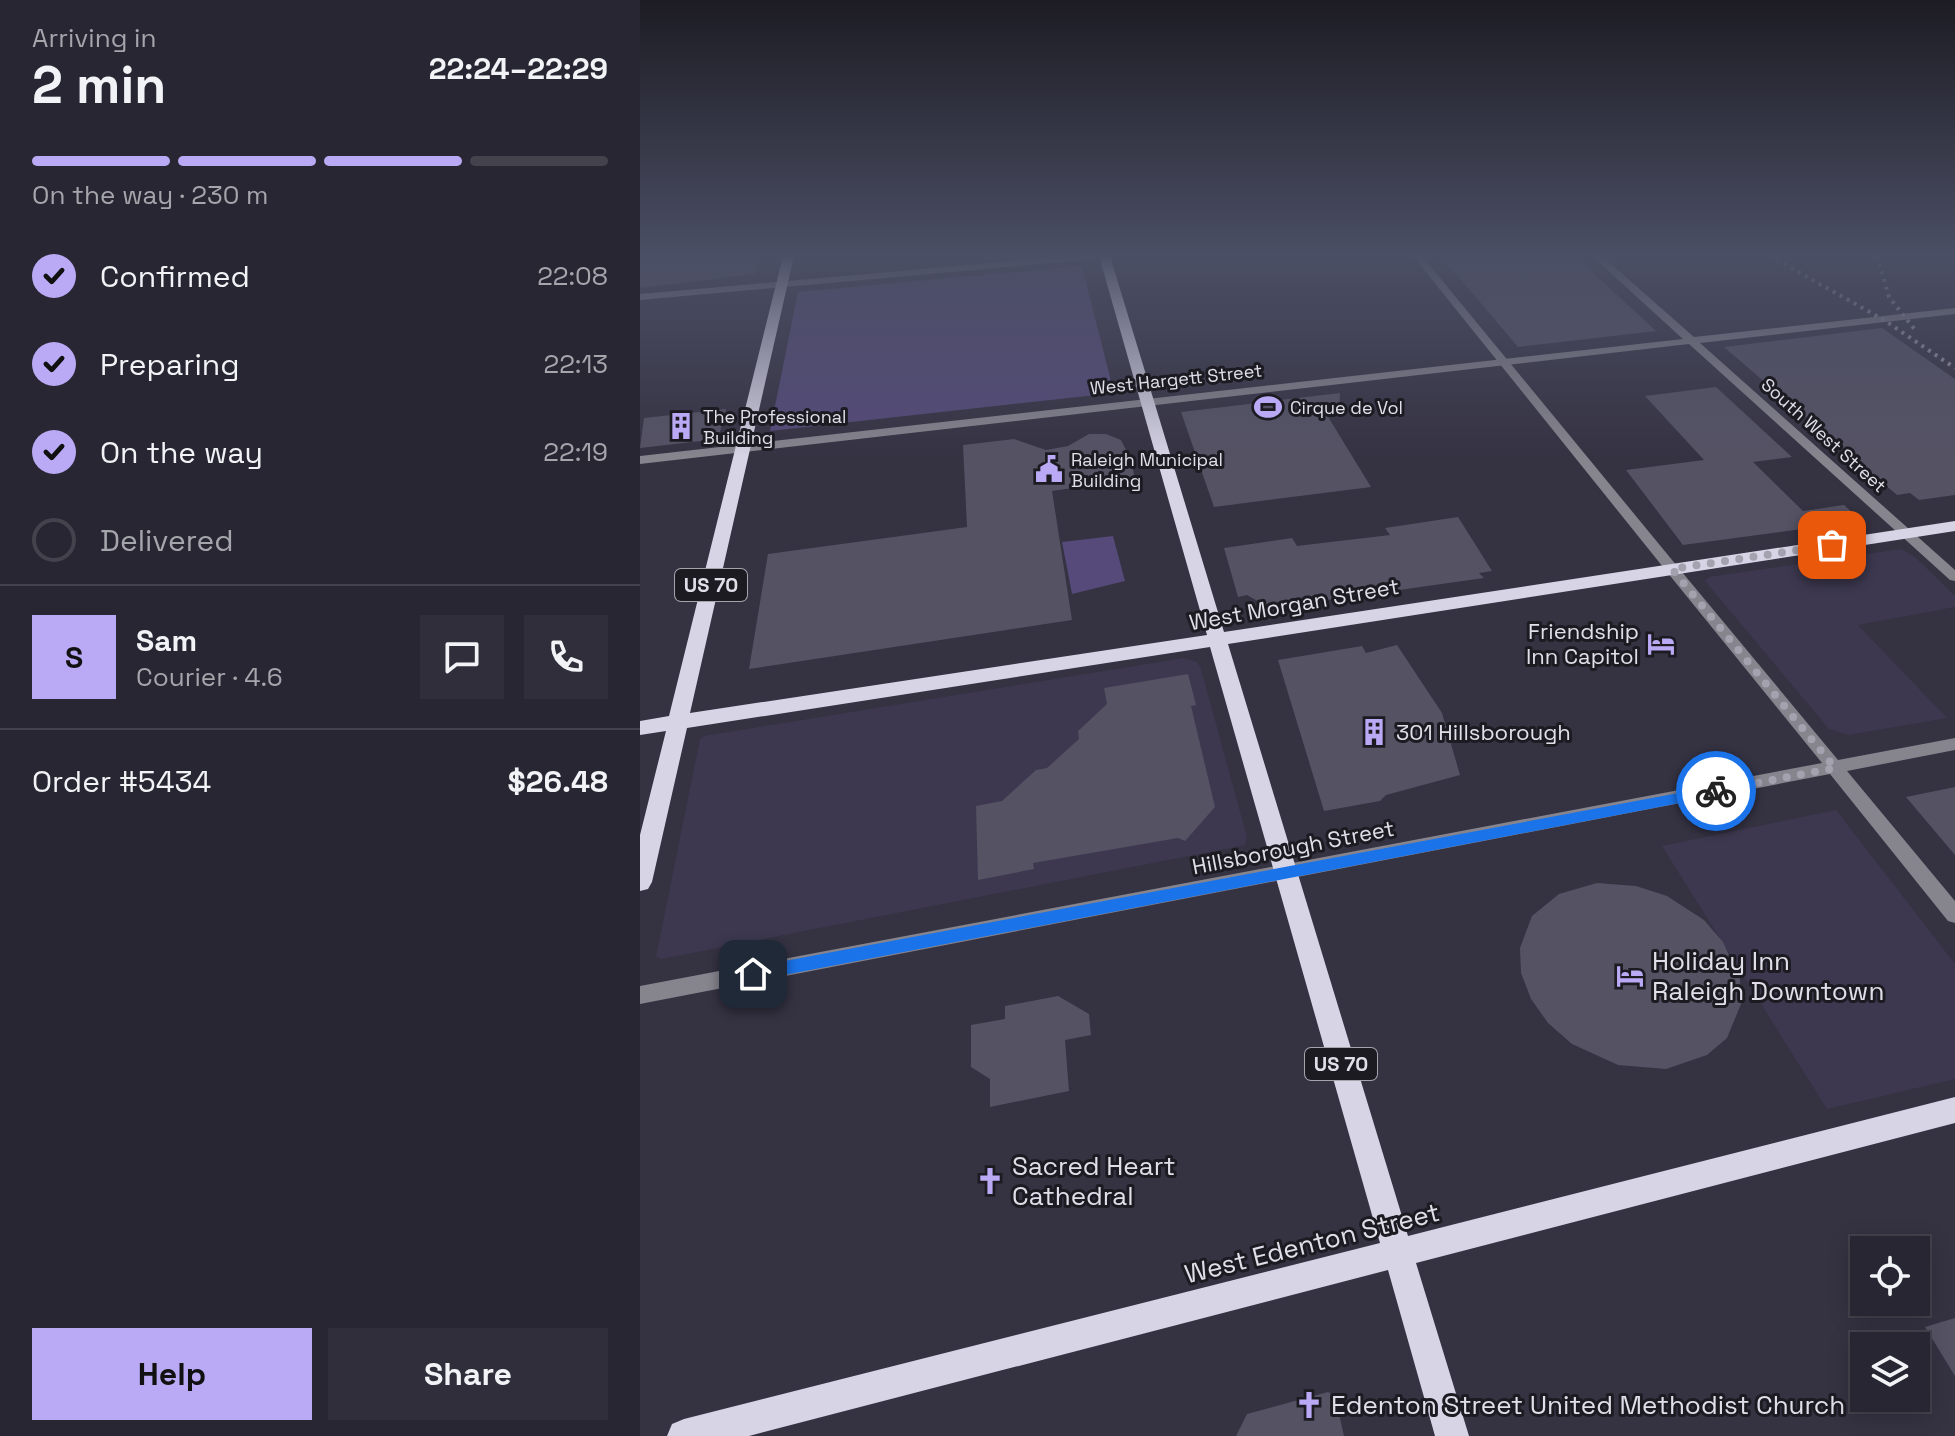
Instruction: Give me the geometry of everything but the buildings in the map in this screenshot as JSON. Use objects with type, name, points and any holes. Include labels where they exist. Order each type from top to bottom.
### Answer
[{"type":"main road","name":"US 70","points":[[640,882],[772,323]]},
{"type":"main road","name":"US 70","points":[[1123,323],[1214,639],[1452,1436]]},
{"type":"main road","name":"West Morgan Street","points":[[640,728],[1081,663],[1214,639],[1955,526]]},
{"type":"main road","name":"West Edenton Street","points":[[684,1436],[1955,1110]]},
{"type":"street","points":[[1473,323],[1955,915]]},
{"type":"street","name":"South West Street","points":[[1673,323],[1955,577]]},
{"type":"street","name":"West Hargett Street","points":[[640,460],[1846,323]]},
{"type":"street","name":"Hillsborough Street","points":[[640,995],[1955,744]]},
{"type":"shaded area","points":[[792,323],[1096,323],[1114,393],[770,431]]},
{"type":"shaded area","points":[[1113,536],[1125,581],[1072,594],[1062,542]]},
{"type":"shaded area","points":[[1901,549],[1915,557],[1955,596],[1955,607],[1858,625],[1947,718],[1848,735],[1829,729],[1705,581],[1709,577]]},
{"type":"shaded area","points":[[1184,658],[1197,662],[1201,669],[1247,837],[1245,845],[661,959],[656,957],[700,739],[704,736]]},
{"type":"shaded area","points":[[1836,810],[1955,964],[1955,1079],[1827,1109],[1662,846]]},
{"type":"railway","points":[[1888,323],[1955,368]]},
{"type":"railway","points":[[1910,323],[1916,331]]},
{"type":"way so far","points":[[1716,791],[1835,768],[1812,736],[1672,569],[1832,545]]},
{"type":"place","name":"Cirque de Vol","points":[[1268,407]]},
{"type":"place","name":"The Professional Building","points":[[681,426]]},
{"type":"place","name":"Raleigh Municipal Building","points":[[1049,469]]},
{"type":"place","name":"Friendship Inn Capitol","points":[[1661,644]]},
{"type":"place","name":"301 Hillsborough","points":[[1374,732]]},
{"type":"place","name":"Holiday Inn Raleigh Downtown","points":[[1630,976]]},
{"type":"place","name":"Sacred Heart Cathedral","points":[[990,1181]]},
{"type":"place","name":"Edenton Street United Methodist Church","points":[[1309,1405]]},
{"type":"route","points":[[753,974],[1716,791]]}]
